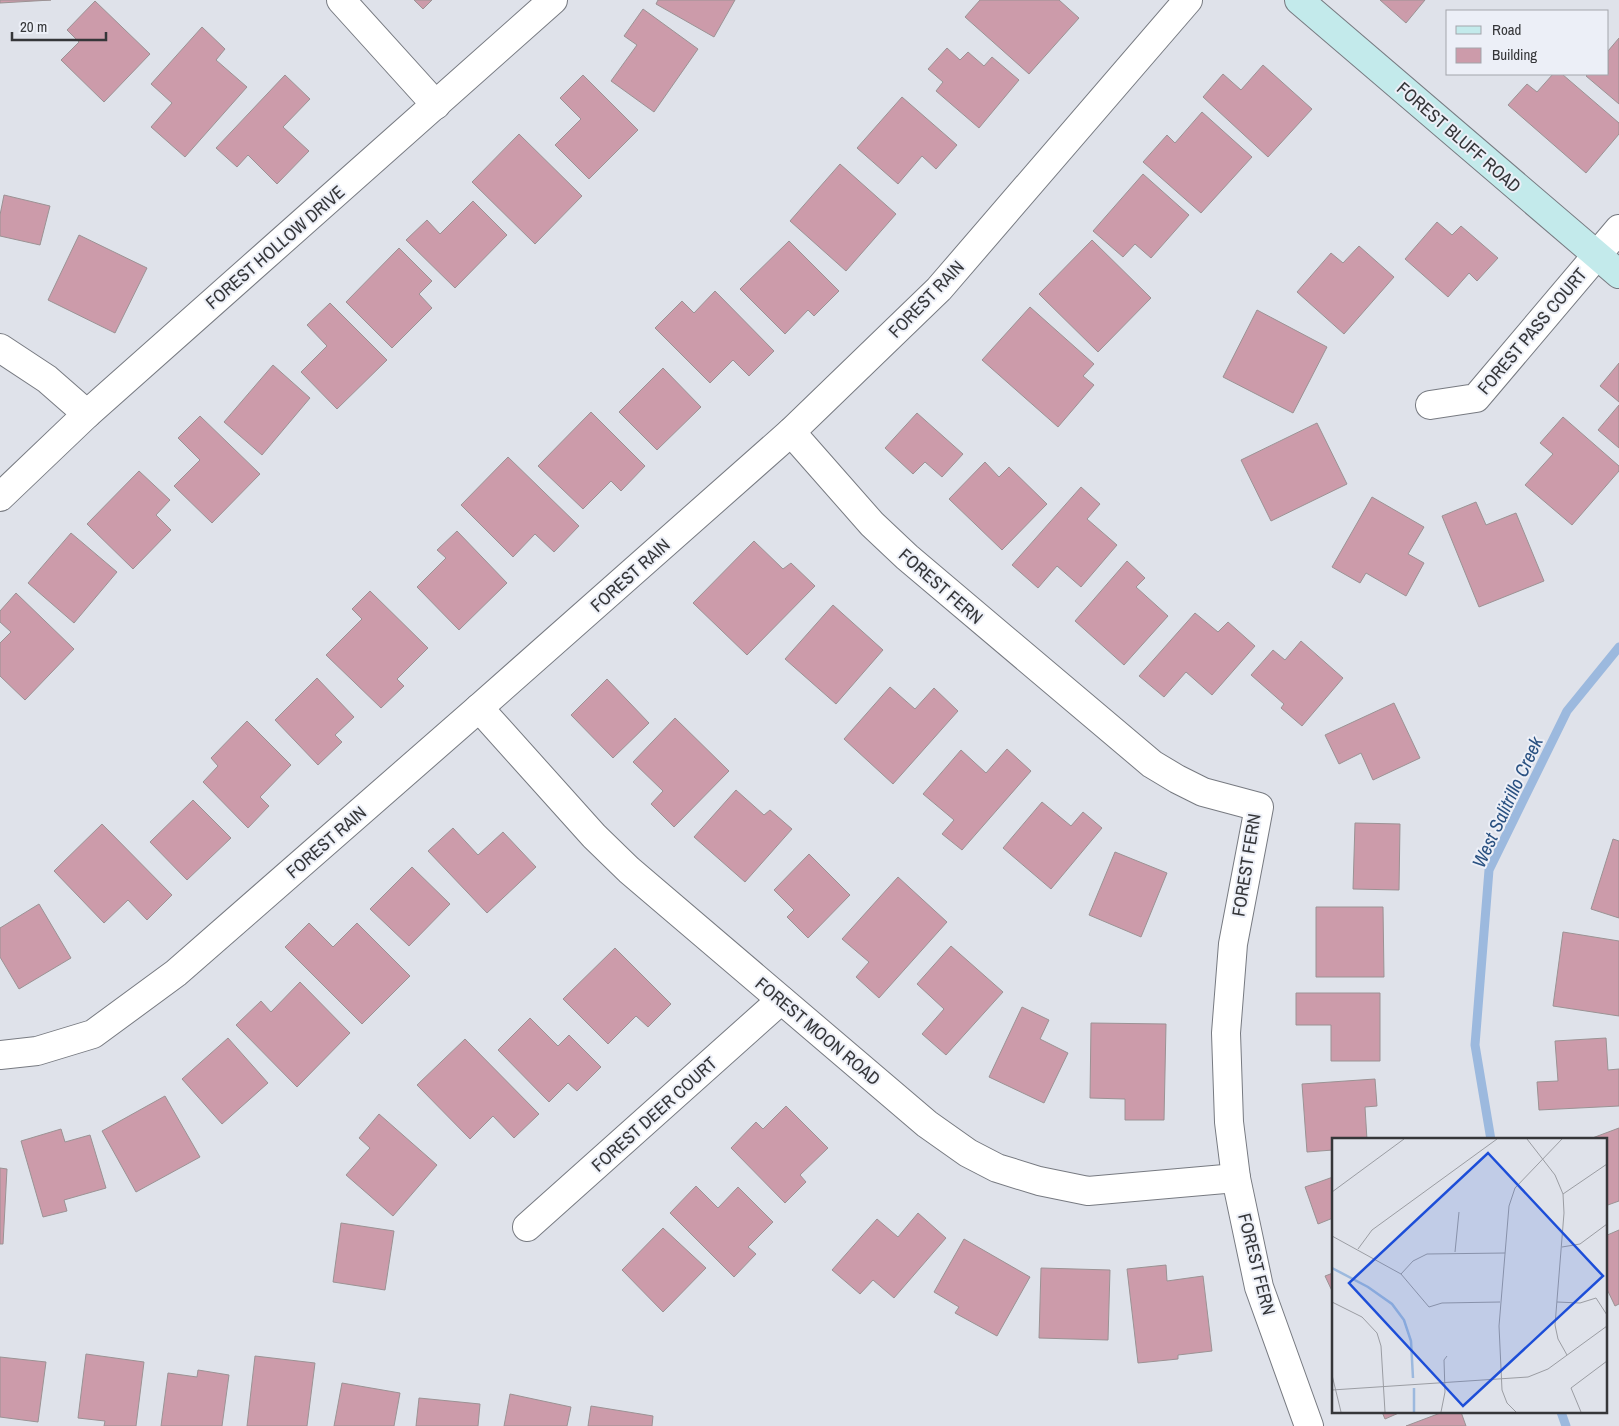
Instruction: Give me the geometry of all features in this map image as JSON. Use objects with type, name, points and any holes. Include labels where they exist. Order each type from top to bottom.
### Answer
[{"type":"street","points":[[341,0],[436,105]]},
{"type":"street","name":"FOREST HOLLOW DRIVE","points":[[0,497],[87,414],[553,0]]},
{"type":"street","name":"FOREST RAIN","points":[[0,1055],[37,1051],[93,1034],[176,973],[791,432],[940,289],[1188,0]]},
{"type":"street","name":"FOREST BLUFF ROAD","points":[[1299,0],[1619,274]]},
{"type":"street","name":"FOREST PASS COURT","points":[[1430,405],[1476,398],[1619,228]]},
{"type":"street","points":[[0,348],[47,379],[87,414]]},
{"type":"street","name":"FOREST FERN","points":[[791,432],[872,524],[907,557],[1152,764],[1204,792],[1259,807],[1233,944],[1226,1033],[1229,1122],[1236,1178],[1259,1287],[1309,1426]]},
{"type":"street","name":"FOREST MOON ROAD","points":[[479,708],[594,836],[628,870],[927,1124],[968,1153],[997,1168],[1039,1181],[1088,1191],[1236,1178]]},
{"type":"street","name":"FOREST DEER COURT","points":[[527,1227],[781,1000]]},
{"type":"building","points":[[0,0],[51,0],[0,3]]},
{"type":"building","points":[[414,0],[432,0],[423,9]]},
{"type":"building","points":[[658,0],[735,0],[714,37],[656,4]]},
{"type":"building","points":[[980,0],[1059,0],[1079,18],[1029,74],[965,17]]},
{"type":"building","points":[[1380,0],[1425,0],[1406,23]]},
{"type":"building","points":[[95,1],[150,54],[104,102],[61,60],[79,42],[67,30]]},
{"type":"building","points":[[643,9],[698,49],[654,112],[611,81],[637,45],[624,36]]},
{"type":"building","points":[[202,27],[225,49],[216,60],[247,87],[185,157],[151,127],[172,103],[151,84]]},
{"type":"building","points":[[1619,38],[1619,104],[1586,76],[1609,75],[1609,50]]},
{"type":"building","points":[[947,48],[960,60],[968,52],[984,66],[992,57],[1019,80],[979,128],[936,91],[943,82],[928,69]]},
{"type":"building","points":[[1263,65],[1312,109],[1268,157],[1203,97],[1223,74],[1241,90]]},
{"type":"building","points":[[285,75],[310,99],[283,127],[309,151],[277,184],[248,155],[237,167],[216,148]]},
{"type":"building","points":[[583,75],[638,130],[589,179],[555,145],[581,119],[560,98]]},
{"type":"building","points":[[1552,75],[1563,75],[1619,123],[1619,134],[1586,173],[1508,105],[1527,84],[1537,92]]},
{"type":"building","points":[[902,97],[957,145],[936,169],[922,156],[898,184],[857,148]]},
{"type":"building","points":[[1202,112],[1252,157],[1201,213],[1143,162],[1167,135],[1175,143]]},
{"type":"building","points":[[519,134],[582,196],[535,244],[472,182]]},
{"type":"building","points":[[840,164],[896,214],[846,271],[790,221]]},
{"type":"building","points":[[1143,174],[1189,215],[1151,258],[1135,244],[1123,257],[1093,231]]},
{"type":"building","points":[[4,195],[50,206],[40,245],[0,236],[0,215]]},
{"type":"building","points":[[473,201],[507,235],[455,288],[406,240],[427,220],[440,234]]},
{"type":"building","points":[[1437,222],[1452,235],[1461,226],[1498,258],[1477,281],[1469,273],[1448,297],[1405,259]]},
{"type":"building","points":[[79,235],[147,268],[115,333],[48,300]]},
{"type":"building","points":[[1092,240],[1151,298],[1098,352],[1039,294]]},
{"type":"building","points":[[789,241],[839,291],[814,316],[808,310],[785,334],[740,289]]},
{"type":"building","points":[[1359,246],[1394,277],[1344,334],[1297,292],[1331,253],[1343,263]]},
{"type":"building","points":[[399,248],[432,281],[419,294],[432,308],[392,348],[346,302]]},
{"type":"building","points":[[715,291],[774,351],[749,376],[733,360],[710,383],[655,328],[682,301],[694,313]]},
{"type":"building","points":[[330,303],[387,360],[337,409],[301,372],[327,346],[307,325]]},
{"type":"building","points":[[1030,307],[1094,364],[1083,376],[1094,385],[1058,427],[982,360]]},
{"type":"building","points":[[1257,310],[1327,347],[1293,413],[1223,377]]},
{"type":"building","points":[[1619,363],[1619,402],[1600,386]]},
{"type":"building","points":[[273,365],[310,398],[262,455],[224,422]]},
{"type":"building","points":[[663,368],[701,407],[657,450],[619,412]]},
{"type":"building","points":[[1619,405],[1619,448],[1598,430]]},
{"type":"building","points":[[591,412],[645,466],[621,491],[611,481],[583,509],[538,466]]},
{"type":"building","points":[[917,413],[963,454],[942,477],[925,462],[913,474],[885,448]]},
{"type":"building","points":[[200,416],[260,474],[212,523],[174,486],[200,460],[178,438]]},
{"type":"building","points":[[1563,417],[1619,466],[1619,471],[1572,525],[1525,485],[1553,454],[1540,443]]},
{"type":"building","points":[[1317,423],[1347,484],[1271,521],[1241,460]]},
{"type":"building","points":[[508,457],[579,526],[554,552],[535,534],[513,557],[461,505]]},
{"type":"building","points":[[985,462],[999,477],[1009,467],[1047,504],[1002,550],[949,499]]},
{"type":"building","points":[[139,471],[170,500],[156,515],[171,530],[133,569],[87,524]]},
{"type":"building","points":[[1081,487],[1100,504],[1087,519],[1117,545],[1081,587],[1057,566],[1038,588],[1012,565]]},
{"type":"building","points":[[1372,497],[1424,527],[1408,554],[1424,563],[1406,596],[1366,573],[1360,583],[1332,567]]},
{"type":"building","points":[[1476,502],[1486,525],[1516,513],[1544,581],[1479,607],[1442,516]]},
{"type":"building","points":[[457,531],[507,583],[459,630],[417,587],[446,558],[437,550]]},
{"type":"building","points":[[71,533],[117,572],[74,623],[28,583]]},
{"type":"building","points":[[754,541],[783,569],[791,563],[815,586],[747,655],[693,603]]},
{"type":"building","points":[[1127,561],[1145,578],[1136,587],[1168,616],[1124,665],[1075,621]]},
{"type":"building","points":[[370,591],[428,648],[397,679],[404,686],[381,708],[326,655],[362,619],[352,609]]},
{"type":"building","points":[[16,593],[74,649],[25,700],[0,676],[0,643],[11,632],[0,622],[0,611]]},
{"type":"building","points":[[833,605],[883,650],[836,704],[785,659]]},
{"type":"building","points":[[1195,613],[1218,632],[1228,622],[1255,646],[1212,695],[1186,672],[1164,697],[1139,676]]},
{"type":"building","points":[[1301,641],[1343,678],[1302,726],[1281,708],[1284,704],[1251,675],[1273,650],[1285,660]]},
{"type":"building","points":[[317,678],[354,717],[335,735],[342,742],[318,765],[275,720]]},
{"type":"building","points":[[607,679],[649,723],[613,758],[571,715]]},
{"type":"building","points":[[890,687],[915,709],[934,688],[958,711],[893,784],[844,739]]},
{"type":"building","points":[[1394,703],[1420,758],[1373,780],[1361,753],[1339,764],[1325,735]]},
{"type":"building","points":[[675,718],[729,771],[674,827],[651,804],[663,791],[633,762]]},
{"type":"building","points":[[247,721],[291,765],[260,797],[269,806],[248,828],[203,782],[218,766],[211,758]]},
{"type":"building","points":[[1007,749],[1031,771],[962,850],[942,834],[954,820],[923,794],[961,750],[986,773]]},
{"type":"building","points":[[736,790],[764,815],[770,810],[792,829],[745,882],[694,837]]},
{"type":"building","points":[[193,800],[231,838],[187,880],[150,842]]},
{"type":"building","points":[[1042,802],[1071,826],[1083,812],[1102,828],[1051,889],[1003,848]]},
{"type":"building","points":[[1355,823],[1400,824],[1399,890],[1353,889]]},
{"type":"building","points":[[102,824],[172,895],[147,920],[128,900],[104,923],[54,871]]},
{"type":"building","points":[[453,828],[478,855],[503,832],[536,867],[487,913],[428,851]]},
{"type":"building","points":[[1613,839],[1619,841],[1619,918],[1591,909]]},
{"type":"building","points":[[1115,852],[1167,873],[1141,937],[1089,915]]},
{"type":"building","points":[[809,854],[850,895],[808,938],[787,917],[794,910],[774,890]]},
{"type":"building","points":[[412,867],[450,904],[409,946],[370,909]]},
{"type":"building","points":[[898,877],[947,922],[879,998],[856,977],[869,962],[842,939]]},
{"type":"building","points":[[39,904],[71,958],[19,989],[0,957],[0,928]]},
{"type":"building","points":[[1316,907],[1383,907],[1384,977],[1316,977]]},
{"type":"building","points":[[309,923],[333,947],[357,923],[410,976],[362,1024],[285,947]]},
{"type":"building","points":[[1563,932],[1619,941],[1619,1016],[1553,1006]]},
{"type":"building","points":[[951,946],[1003,992],[946,1055],[922,1034],[944,1009],[917,984]]},
{"type":"building","points":[[615,948],[671,1004],[648,1027],[636,1016],[608,1044],[563,999]]},
{"type":"building","points":[[300,982],[350,1033],[297,1087],[236,1025],[261,1001],[271,1012]]},
{"type":"building","points":[[1296,993],[1380,993],[1380,1061],[1331,1061],[1331,1025],[1296,1025]]},
{"type":"building","points":[[1022,1007],[1049,1020],[1040,1039],[1068,1053],[1044,1103],[989,1077]]},
{"type":"building","points":[[530,1018],[558,1046],[569,1035],[601,1067],[577,1091],[568,1083],[549,1102],[498,1050]]},
{"type":"building","points":[[1091,1023],[1166,1024],[1164,1120],[1125,1120],[1125,1099],[1090,1098]]},
{"type":"building","points":[[228,1038],[268,1083],[222,1124],[182,1079]]},
{"type":"building","points":[[1606,1038],[1608,1070],[1619,1069],[1619,1106],[1539,1110],[1537,1082],[1558,1081],[1555,1041]]},
{"type":"building","points":[[465,1039],[539,1114],[514,1138],[493,1116],[470,1139],[417,1085]]},
{"type":"building","points":[[1375,1079],[1377,1106],[1365,1107],[1367,1138],[1332,1138],[1332,1150],[1307,1152],[1302,1084]]},
{"type":"building","points":[[165,1096],[200,1157],[136,1192],[102,1131]]},
{"type":"building","points":[[786,1106],[828,1148],[800,1175],[806,1182],[785,1203],[731,1148],[756,1122],[763,1129]]},
{"type":"building","points":[[379,1114],[437,1165],[393,1216],[346,1175],[370,1148],[359,1138]]},
{"type":"building","points":[[1619,1128],[1619,1201],[1606,1206],[1606,1138],[1592,1138]]},
{"type":"building","points":[[61,1129],[65,1142],[90,1135],[106,1188],[64,1200],[67,1211],[43,1217],[21,1141]]},
{"type":"building","points":[[0,1168],[7,1169],[3,1244],[0,1244]]},
{"type":"building","points":[[1332,1177],[1332,1218],[1318,1224],[1305,1187]]},
{"type":"building","points":[[696,1186],[718,1208],[738,1187],[773,1222],[748,1247],[756,1254],[734,1277],[670,1213]]},
{"type":"building","points":[[918,1213],[946,1238],[894,1298],[873,1280],[860,1294],[832,1270],[877,1219],[898,1237]]},
{"type":"building","points":[[341,1223],[394,1231],[385,1290],[333,1282]]},
{"type":"building","points":[[663,1228],[706,1268],[663,1312],[622,1270]]},
{"type":"building","points":[[1619,1230],[1619,1304],[1615,1306],[1606,1287],[1606,1236]]},
{"type":"building","points":[[964,1239],[1030,1277],[997,1336],[955,1313],[959,1307],[934,1292]]},
{"type":"building","points":[[1166,1265],[1167,1281],[1203,1276],[1212,1351],[1178,1355],[1178,1359],[1138,1363],[1127,1269]]},
{"type":"building","points":[[1041,1268],[1110,1270],[1108,1340],[1039,1338]]},
{"type":"building","points":[[1332,1273],[1332,1291],[1325,1276]]},
{"type":"building","points":[[86,1354],[144,1362],[136,1426],[104,1426],[105,1421],[78,1418]]},
{"type":"building","points":[[255,1356],[315,1363],[307,1426],[247,1426]]},
{"type":"building","points":[[0,1357],[46,1362],[38,1422],[0,1417]]},
{"type":"building","points":[[198,1370],[229,1375],[222,1426],[161,1426],[168,1373],[197,1377]]},
{"type":"building","points":[[342,1383],[400,1393],[394,1426],[334,1426]]},
{"type":"building","points":[[510,1394],[571,1407],[567,1426],[504,1426]]},
{"type":"building","points":[[419,1398],[480,1404],[478,1426],[416,1426]]},
{"type":"building","points":[[591,1406],[653,1416],[652,1426],[588,1426]]},
{"type":"building","points":[[1383,1414],[1396,1414],[1385,1419]]},
{"type":"building","points":[[1438,1414],[1462,1414],[1466,1426],[1406,1426]]},
{"type":"waterway","name":"West Salitrillo Creek","points":[[1491,1138],[1475,1045],[1489,870],[1567,711],[1619,647]]},
{"type":"waterway","name":"West Salitrillo Creek","points":[[1562,1414],[1566,1426]]}]
